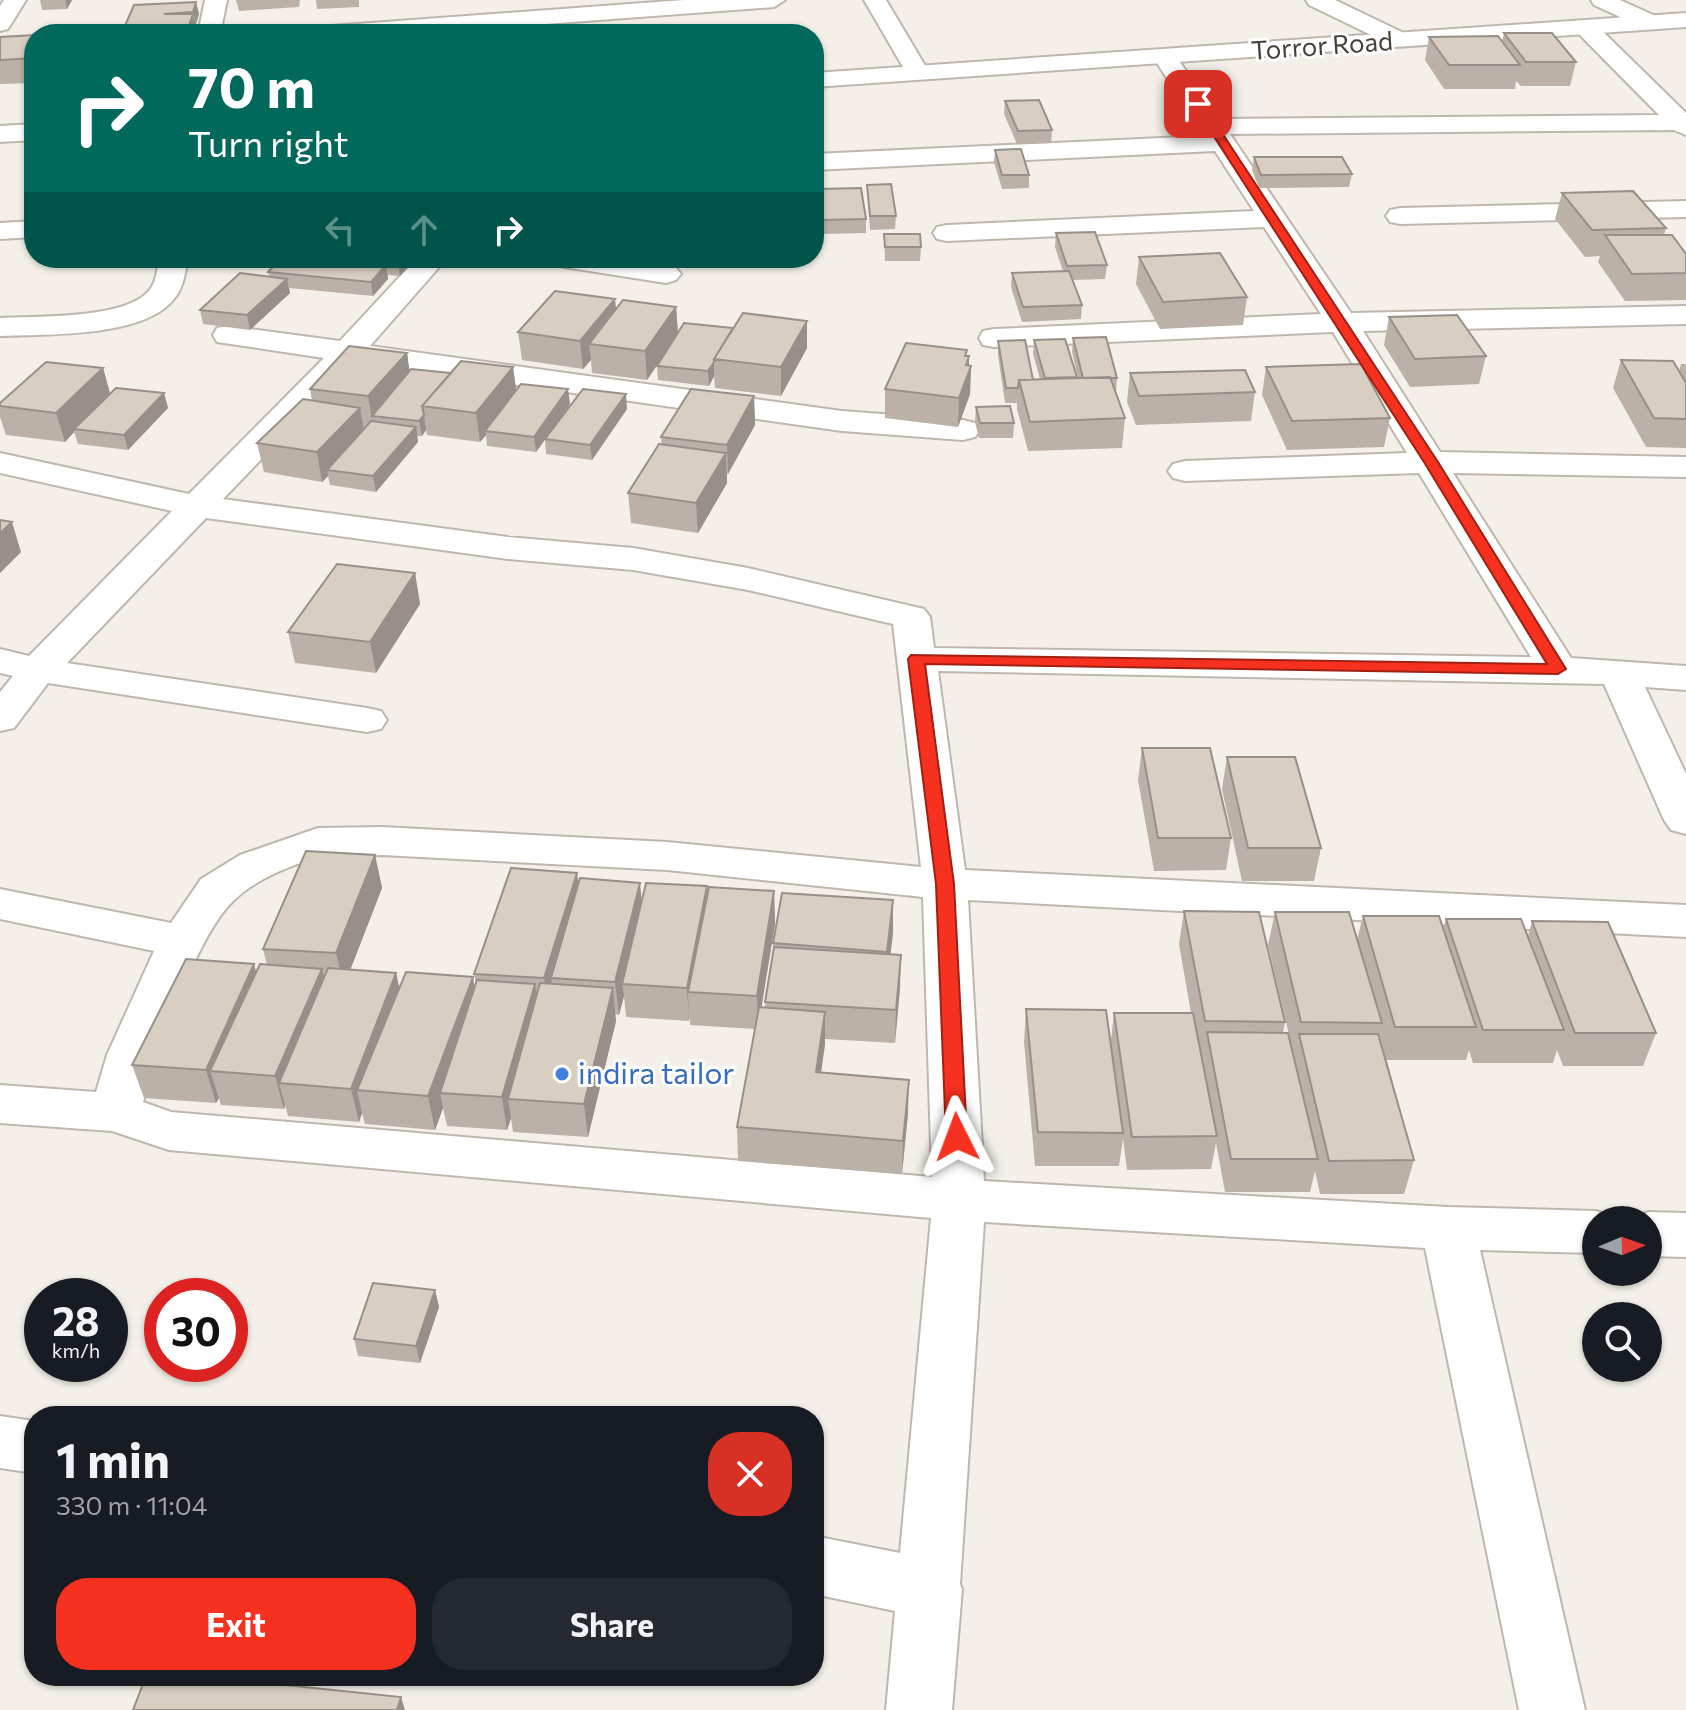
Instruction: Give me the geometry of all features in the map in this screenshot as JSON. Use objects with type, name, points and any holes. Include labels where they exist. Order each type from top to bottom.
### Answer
[{"type":"street","points":[[0,24],[15,0]]},
{"type":"street","points":[[211,24],[216,0]]},
{"type":"street","points":[[422,24],[610,6],[774,0]]},
{"type":"street","points":[[875,0],[918,74]]},
{"type":"street","points":[[1317,0],[1402,41]]},
{"type":"street","points":[[1602,0],[1652,23]]},
{"type":"street","name":"Torror Road","points":[[824,79],[1686,20]]},
{"type":"street","points":[[1587,29],[1684,124]]},
{"type":"street","points":[[1165,57],[1342,322],[1558,669]]},
{"type":"street","points":[[824,161],[1218,135],[1684,124]]},
{"type":"street","points":[[0,134],[24,133]]},
{"type":"street","points":[[1400,216],[1686,209]]},
{"type":"street","points":[[947,233],[1273,218]]},
{"type":"street","points":[[0,231],[24,230]]},
{"type":"street","points":[[0,327],[125,317],[149,307],[162,296],[171,268]]},
{"type":"street","points":[[0,719],[38,670],[348,351],[424,268]]},
{"type":"street","points":[[628,268],[666,274]]},
{"type":"street","points":[[994,338],[1342,322],[1686,315]]},
{"type":"street","points":[[228,335],[842,421],[963,430]]},
{"type":"street","points":[[1185,471],[1431,462],[1686,467]]},
{"type":"street","points":[[0,463],[196,506],[508,548],[633,559],[748,579],[911,617],[945,884],[959,1200],[931,1589],[919,1710]]},
{"type":"street","points":[[916,659],[1558,669],[1620,676],[1686,678]]},
{"type":"street","points":[[0,661],[38,670],[367,720]]},
{"type":"street","points":[[1620,676],[1686,820]]},
{"type":"street","points":[[115,1112],[132,1055],[182,941],[217,890],[256,865],[318,842],[382,841],[667,856],[945,884],[1686,921]]},
{"type":"street","points":[[0,904],[182,941]]},
{"type":"street","points":[[0,1104],[115,1112],[169,1131],[959,1200],[1448,1228],[1582,1232]]},
{"type":"street","points":[[1448,1228],[1552,1710]]},
{"type":"street","points":[[1662,1234],[1686,1235]]},
{"type":"street","points":[[0,1442],[24,1446]]},
{"type":"street","points":[[824,1567],[931,1589]]},
{"type":"building","points":[[196,2],[193,12],[164,14],[193,14],[189,24],[126,24],[134,5]]},
{"type":"building","points":[[1504,33],[1552,33],[1576,62],[1526,62]]},
{"type":"building","points":[[24,36],[24,59],[0,60],[0,37]]},
{"type":"building","points":[[1498,36],[1520,65],[1449,65],[1429,37]]},
{"type":"building","points":[[1039,100],[1052,130],[1018,131],[1005,101]]},
{"type":"building","points":[[1021,149],[1029,175],[1002,175],[995,150]]},
{"type":"building","points":[[1254,157],[1342,157],[1352,174],[1261,175]]},
{"type":"building","points":[[891,184],[896,216],[870,216],[867,185]]},
{"type":"building","points":[[861,188],[866,219],[824,220],[824,189]]},
{"type":"building","points":[[1633,191],[1666,228],[1592,230],[1562,193]]},
{"type":"building","points":[[1095,232],[1107,265],[1067,266],[1056,233]]},
{"type":"building","points":[[884,234],[920,234],[921,247],[885,247]]},
{"type":"building","points":[[1605,235],[1672,235],[1686,254],[1686,273],[1632,274]]},
{"type":"building","points":[[1220,253],[1247,297],[1163,302],[1139,257]]},
{"type":"building","points":[[272,268],[383,268],[371,282],[268,272]]},
{"type":"building","points":[[1069,271],[1082,305],[1023,307],[1012,273]]},
{"type":"building","points":[[240,273],[287,279],[247,315],[200,310]]},
{"type":"building","points":[[555,291],[615,299],[580,341],[518,332]]},
{"type":"building","points":[[623,300],[676,307],[645,351],[589,344]]},
{"type":"building","points":[[743,313],[807,321],[781,367],[714,359]]},
{"type":"building","points":[[1457,315],[1486,356],[1415,359],[1389,317]]},
{"type":"building","points":[[684,323],[733,328],[708,371],[657,366]]},
{"type":"building","points":[[1106,337],[1117,378],[1083,378],[1073,338]]},
{"type":"building","points":[[1065,339],[1077,377],[1045,378],[1034,340]]},
{"type":"building","points":[[1025,340],[1033,380],[1019,380],[1018,388],[1006,388],[998,341]]},
{"type":"building","points":[[906,343],[967,350],[966,365],[971,366],[959,398],[885,389]]},
{"type":"building","points":[[349,346],[407,353],[368,396],[310,389]]},
{"type":"building","points":[[1621,360],[1673,361],[1686,383],[1686,419],[1654,418]]},
{"type":"building","points":[[461,361],[513,367],[476,413],[422,406]]},
{"type":"building","points":[[46,362],[103,368],[56,413],[0,406],[0,403]]},
{"type":"building","points":[[1361,364],[1390,418],[1292,421],[1266,367]]},
{"type":"building","points":[[411,369],[451,373],[422,406],[424,415],[419,421],[372,416]]},
{"type":"building","points":[[1245,370],[1255,392],[1139,396],[1130,373]]},
{"type":"building","points":[[1110,377],[1125,418],[1030,422],[1019,380]]},
{"type":"building","points":[[521,384],[568,389],[534,437],[485,431]]},
{"type":"building","points":[[116,388],[164,393],[124,435],[74,429]]},
{"type":"building","points":[[583,389],[626,394],[590,445],[545,439]]},
{"type":"building","points":[[691,389],[754,396],[727,445],[661,437]]},
{"type":"building","points":[[303,399],[360,408],[317,452],[257,443]]},
{"type":"building","points":[[1010,406],[1014,423],[980,423],[976,407]]},
{"type":"building","points":[[371,421],[416,427],[373,476],[327,470]]},
{"type":"building","points":[[659,444],[726,453],[696,503],[628,493]]},
{"type":"building","points":[[0,520],[12,522],[0,533]]},
{"type":"building","points":[[337,564],[415,573],[370,642],[288,632]]},
{"type":"building","points":[[1142,748],[1210,748],[1231,838],[1158,838]]},
{"type":"building","points":[[1227,757],[1295,757],[1321,848],[1248,848]]},
{"type":"building","points":[[306,851],[375,855],[336,953],[263,949]]},
{"type":"building","points":[[511,868],[577,873],[544,978],[474,974]]},
{"type":"building","points":[[580,878],[640,883],[615,982],[551,978]]},
{"type":"building","points":[[646,883],[707,886],[687,988],[622,984]]},
{"type":"building","points":[[709,887],[774,891],[757,996],[688,992]]},
{"type":"building","points":[[782,893],[893,900],[887,952],[773,943]]},
{"type":"building","points":[[1184,911],[1259,912],[1285,1022],[1205,1021]]},
{"type":"building","points":[[1275,912],[1349,912],[1382,1023],[1301,1022]]},
{"type":"building","points":[[1363,916],[1439,916],[1476,1027],[1395,1027]]},
{"type":"building","points":[[1446,919],[1521,919],[1564,1030],[1483,1030]]},
{"type":"building","points":[[1532,921],[1608,922],[1656,1033],[1575,1033]]},
{"type":"building","points":[[774,947],[901,955],[896,1010],[765,1002]]},
{"type":"building","points":[[186,959],[254,964],[206,1070],[132,1065]]},
{"type":"building","points":[[260,964],[322,969],[275,1076],[210,1071]]},
{"type":"building","points":[[328,968],[396,973],[351,1089],[279,1083]]},
{"type":"building","points":[[406,972],[473,977],[428,1096],[357,1090]]},
{"type":"building","points":[[477,980],[535,984],[502,1097],[440,1093]]},
{"type":"building","points":[[540,983],[613,988],[584,1104],[508,1099]]},
{"type":"building","points":[[759,1007],[825,1012],[816,1072],[909,1080],[903,1141],[737,1127]]},
{"type":"building","points":[[1026,1009],[1106,1010],[1123,1133],[1038,1132]]},
{"type":"building","points":[[1114,1013],[1193,1013],[1217,1136],[1132,1137]]},
{"type":"building","points":[[1207,1032],[1288,1033],[1318,1159],[1231,1159]]},
{"type":"building","points":[[1299,1034],[1378,1034],[1414,1160],[1329,1161]]},
{"type":"building","points":[[373,1283],[435,1290],[416,1346],[354,1339]]},
{"type":"building","points":[[142,1686],[295,1686],[401,1697],[397,1710],[133,1710]]},
{"type":"place","name":"indira tailor","points":[[562,1074]]},
{"type":"route","points":[[957,1137],[945,884],[916,659],[1558,669],[1431,462],[1198,104]]}]
